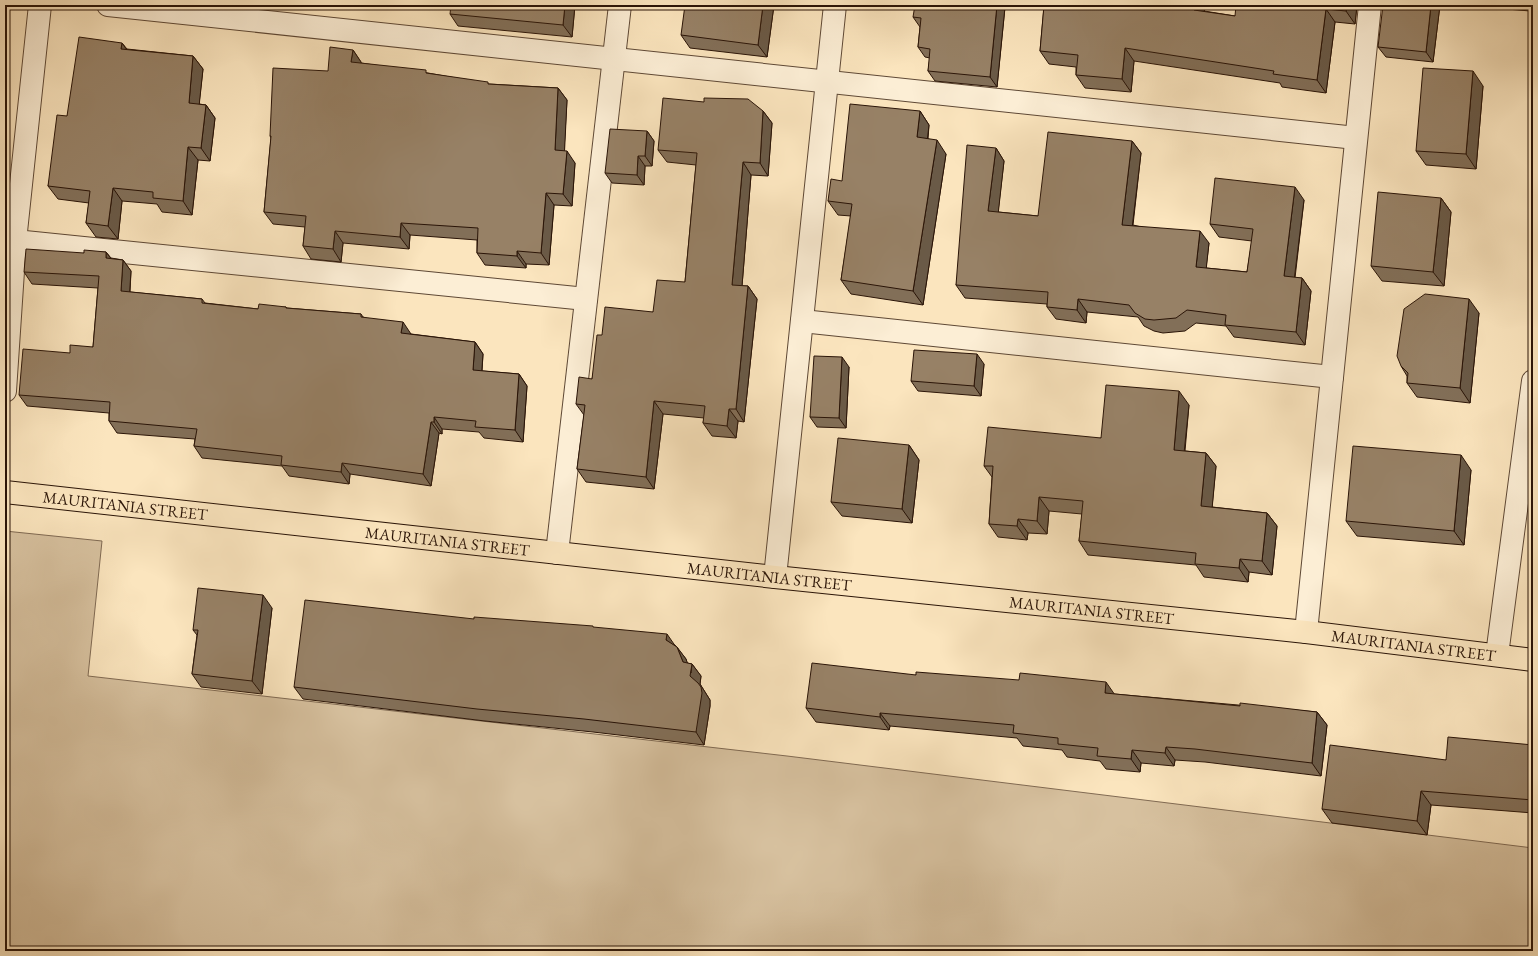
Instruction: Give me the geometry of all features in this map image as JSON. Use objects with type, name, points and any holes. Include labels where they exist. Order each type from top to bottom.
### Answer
[{"type":"main road","name":"MAURITANIA STREET","points":[[5,492],[775,577],[1306,632],[1533,660]]},
{"type":"street","points":[[5,390],[10,241],[40,5]]},
{"type":"street","points":[[108,5],[1356,138]]},
{"type":"street","points":[[557,553],[620,5]]},
{"type":"street","points":[[775,577],[835,5]]},
{"type":"street","points":[[1306,632],[1370,5]]},
{"type":"street","points":[[10,241],[586,299]]},
{"type":"street","points":[[802,321],[1332,377]]},
{"type":"street","points":[[1497,655],[1532,392]]},
{"type":"shaded area","points":[[5,531],[102,541],[88,676],[787,756],[1533,848],[1533,951],[5,951]]},
{"type":"building","points":[[451,5],[565,5],[563,25],[450,14]]},
{"type":"building","points":[[685,5],[763,5],[758,45],[681,35]]},
{"type":"building","points":[[915,5],[997,5],[990,77],[928,71],[930,49],[918,47],[921,18],[913,17]]},
{"type":"building","points":[[1044,5],[1194,5],[1194,10],[1235,16],[1236,5],[1347,5],[1346,11],[1326,9],[1317,80],[1273,74],[1274,71],[1125,48],[1122,79],[1076,75],[1078,55],[1040,51]]},
{"type":"building","points":[[1383,5],[1431,5],[1426,52],[1378,47]]},
{"type":"building","points":[[79,37],[122,43],[121,49],[193,56],[189,103],[206,105],[201,148],[188,147],[183,201],[153,198],[153,192],[113,188],[108,226],[86,223],[90,191],[48,186],[57,115],[67,116]]},
{"type":"building","points":[[330,47],[353,50],[351,62],[426,70],[426,73],[488,82],[488,84],[558,88],[555,150],[567,151],[563,194],[546,193],[541,253],[517,251],[517,256],[477,253],[478,228],[401,223],[400,237],[335,231],[333,249],[303,246],[306,216],[264,212],[271,136],[273,68],[328,71]]},
{"type":"building","points":[[1423,68],[1473,71],[1466,154],[1416,151]]},
{"type":"building","points":[[663,98],[704,102],[704,98],[748,99],[763,111],[760,163],[743,162],[732,285],[748,286],[736,409],[729,409],[727,426],[703,423],[705,406],[654,401],[646,477],[577,469],[585,405],[576,404],[579,377],[592,379],[597,335],[602,335],[605,307],[653,312],[657,280],[685,282],[697,153],[658,150]]},
{"type":"building","points":[[850,104],[920,111],[917,137],[937,140],[913,291],[841,280],[852,204],[828,201],[831,179],[842,181]]},
{"type":"building","points":[[610,129],[647,131],[645,156],[638,156],[637,175],[605,173]]},
{"type":"building","points":[[1048,132],[1132,141],[1122,225],[1200,231],[1196,267],[1247,272],[1253,229],[1210,224],[1215,178],[1295,187],[1284,276],[1302,278],[1296,332],[1225,325],[1226,315],[1187,310],[1176,318],[1154,320],[1145,319],[1135,313],[1129,305],[1078,299],[1077,310],[1047,307],[1048,292],[956,285],[967,145],[996,148],[988,211],[1038,216]]},
{"type":"building","points":[[1378,192],[1441,198],[1433,272],[1371,266]]},
{"type":"building","points":[[26,249],[84,253],[84,250],[106,252],[106,258],[123,260],[121,291],[202,299],[202,303],[258,309],[259,304],[286,308],[361,314],[361,317],[403,322],[401,333],[475,342],[473,370],[519,374],[515,430],[475,427],[476,421],[434,417],[434,422],[431,422],[423,474],[342,463],[341,472],[281,465],[282,456],[194,446],[197,429],[109,421],[110,402],[19,395],[23,349],[70,353],[70,345],[93,347],[99,276],[24,272]]},
{"type":"building","points":[[1425,294],[1469,299],[1460,388],[1407,383],[1408,373],[1401,366],[1397,356],[1404,309]]},
{"type":"building","points":[[914,350],[977,354],[974,386],[911,381]]},
{"type":"building","points":[[814,356],[842,357],[839,418],[810,417]]},
{"type":"building","points":[[1106,385],[1179,391],[1174,450],[1206,453],[1201,506],[1267,513],[1262,561],[1240,559],[1239,568],[1195,564],[1196,553],[1079,541],[1083,501],[1039,497],[1037,521],[1018,519],[1017,526],[989,524],[993,466],[984,466],[988,427],[1101,438]]},
{"type":"building","points":[[838,438],[909,445],[902,509],[831,502]]},
{"type":"building","points":[[1353,446],[1461,455],[1454,531],[1346,521]]},
{"type":"building","points":[[198,588],[263,595],[252,681],[192,674],[198,630],[193,630]]},
{"type":"building","points":[[305,600],[474,619],[474,617],[593,626],[667,634],[666,640],[677,647],[683,662],[692,664],[690,676],[701,687],[702,693],[696,732],[584,719],[477,709],[294,687]]},
{"type":"building","points":[[812,663],[916,675],[916,672],[1019,680],[1020,673],[1106,682],[1105,693],[1240,706],[1240,703],[1317,712],[1312,763],[1166,747],[1165,753],[1132,750],[1131,759],[1097,756],[1098,748],[1058,744],[1058,738],[1013,733],[1014,725],[880,713],[880,717],[806,708]]},
{"type":"building","points":[[1448,737],[1533,745],[1533,800],[1421,791],[1417,821],[1322,809],[1330,745],[1446,760]]}]
